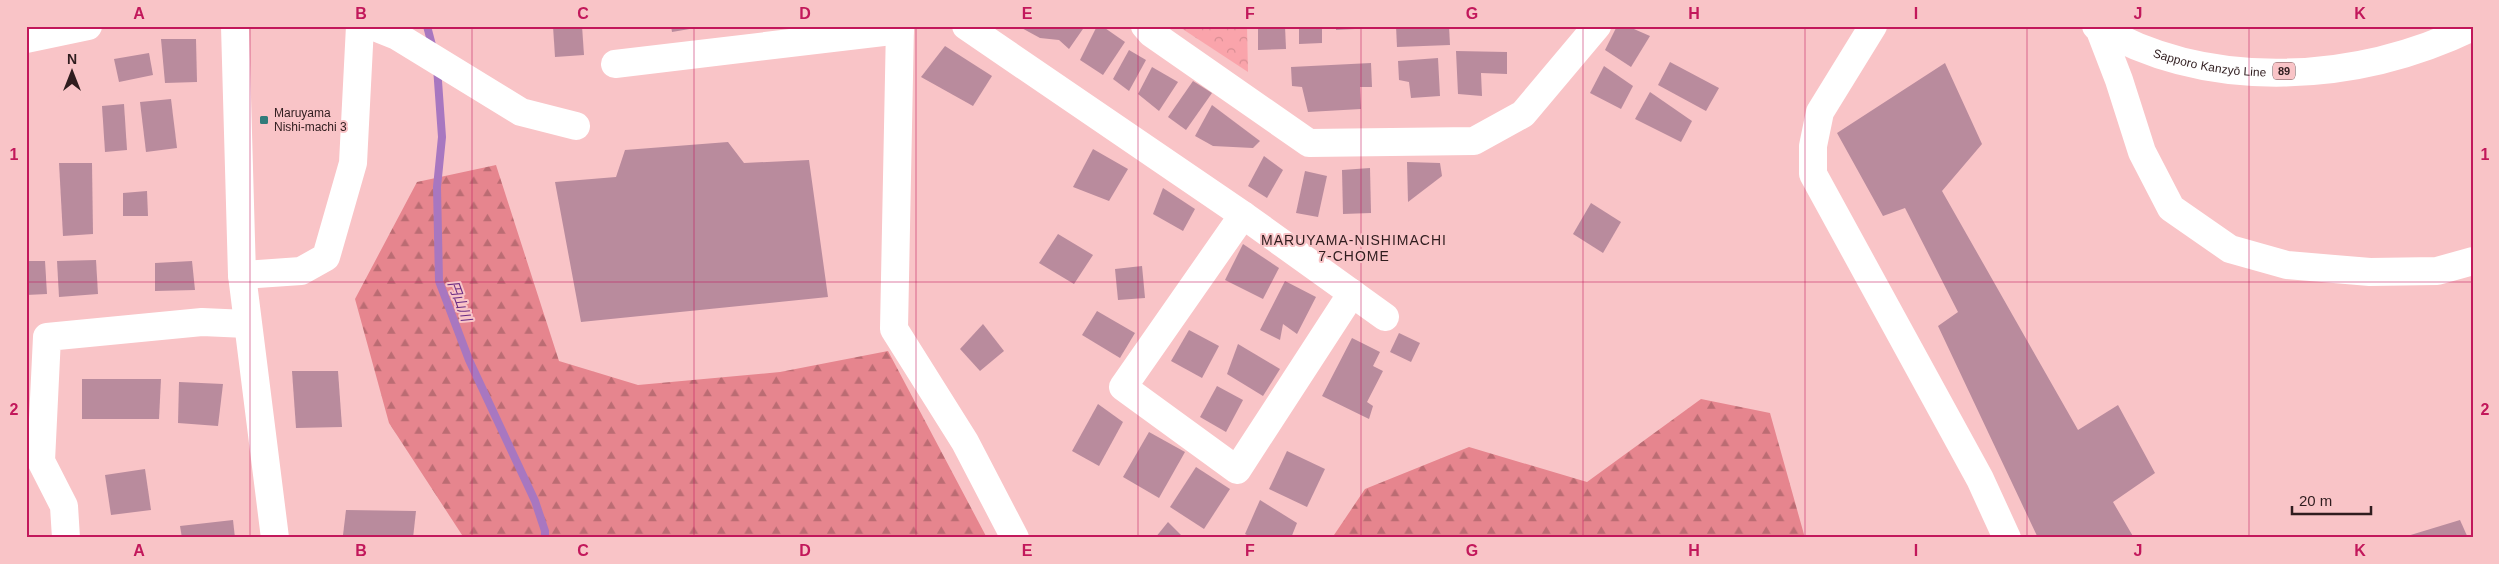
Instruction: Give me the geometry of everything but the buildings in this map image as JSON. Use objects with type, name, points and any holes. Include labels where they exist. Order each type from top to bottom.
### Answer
[{"type":"street","points":[[26,39],[88,26]]},
{"type":"street","points":[[235,26],[242,275],[275,538]]},
{"type":"street","points":[[242,275],[301,271],[326,257],[353,163],[360,26]]},
{"type":"street","points":[[372,26],[397,36],[521,112],[576,126]]},
{"type":"street","points":[[966,26],[1243,215],[1385,317]]},
{"type":"street","points":[[1145,26],[1151,33],[1309,143],[1474,141],[1523,114],[1597,26]]},
{"type":"street","points":[[1873,26],[1820,112],[1813,146],[1813,174],[1980,479],[2007,538]]},
{"type":"street","points":[[2097,27],[2119,80],[2142,152],[2172,208],[2230,249],[2287,264],[2370,272],[2437,271],[2473,261]]},
{"type":"street","name":"Sapporo Kanzyō Line","points":[[2097,27],[2142,49],[2199,66],[2254,72],[2315,71],[2377,62],[2438,43],[2473,27]]},
{"type":"street","points":[[616,64],[900,28],[894,329],[965,442],[1015,538]]},
{"type":"street","points":[[1243,215],[1122,387],[1237,470],[1352,293]]},
{"type":"street","points":[[66,538],[64,506],[41,461],[47,337],[202,322],[247,324]]},
{"type":"green space","points":[[1178,26],[1247,26],[1248,72]]},
{"type":"green space","points":[[496,165],[559,361],[638,385],[780,372],[888,351],[987,538],[464,538],[389,423],[355,299],[417,182]]},
{"type":"green space","points":[[1701,399],[1770,413],[1805,538],[1332,538],[1365,489],[1469,447],[1587,482]]},
{"type":"waterway","name":"円山川","points":[[427,26],[433,49]]},
{"type":"waterway","name":"円山川","points":[[437,67],[442,137],[437,187],[439,281],[469,360],[535,501],[545,531],[545,538]]},
{"type":"place","name":"Maruyama Nishi-machi 3","points":[[264,120]]},
{"type":"district","name":"MARUYAMA-NISHIMACHI 7-CHOME","points":[[1354,248]]}]
